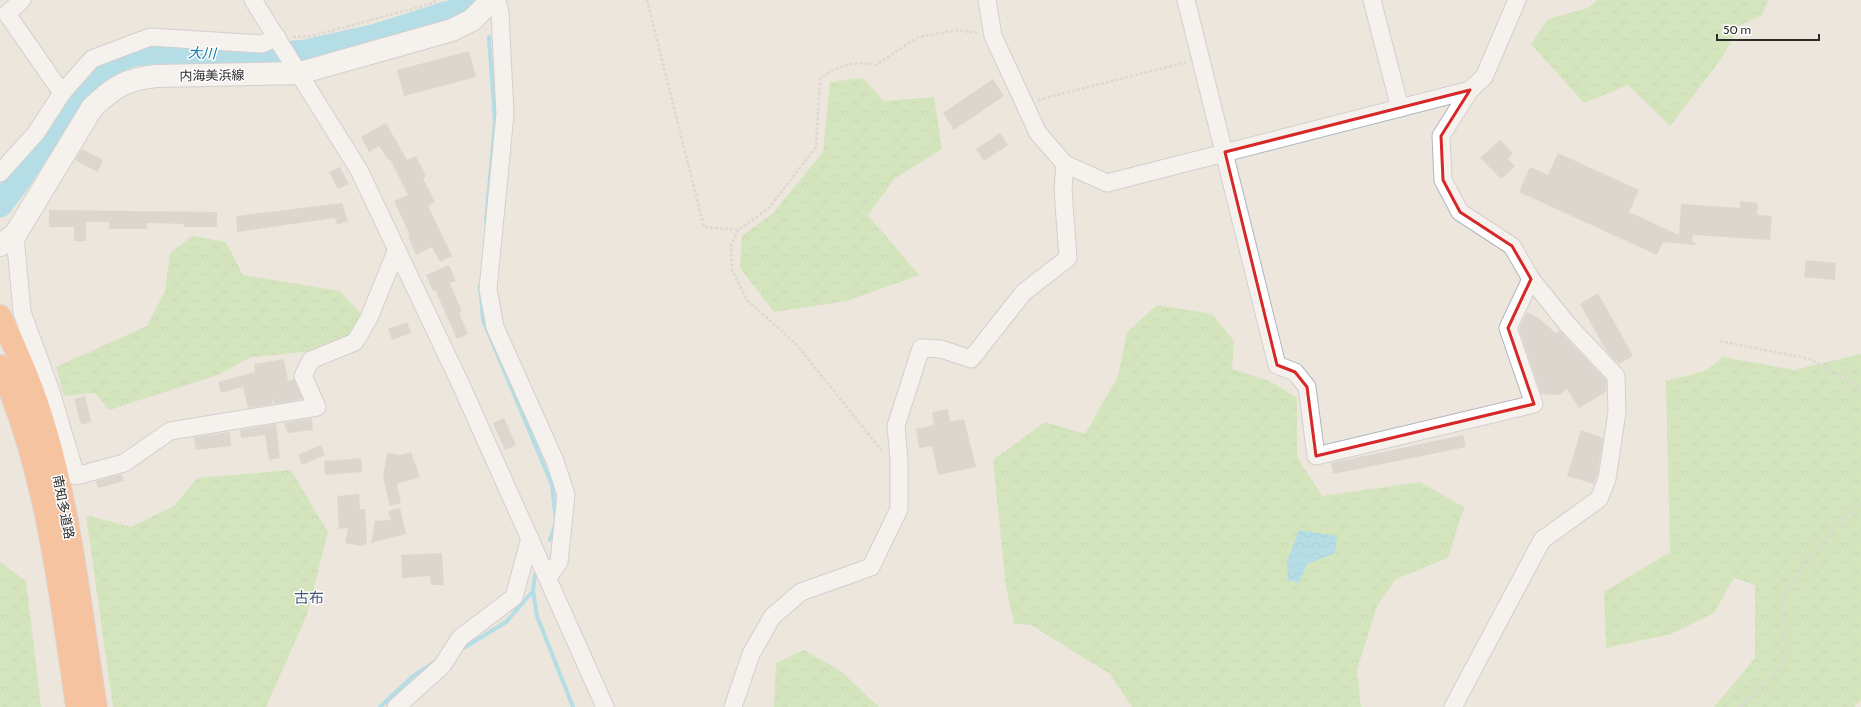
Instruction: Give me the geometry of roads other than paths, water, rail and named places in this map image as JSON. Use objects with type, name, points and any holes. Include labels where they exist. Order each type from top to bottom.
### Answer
[{"type":"highway","name":"南知多道路","points":[[0,316],[27,375],[46,431],[60,488],[73,556],[96,707]]},
{"type":"highway","name":"南知多道路","points":[[0,366],[26,437],[41,492],[54,558],[77,707]]},
{"type":"main road","name":"内海美浜線","points":[[7,240],[92,108],[107,93],[123,84],[139,78],[156,76],[297,68],[452,30],[472,20],[492,0]]},
{"type":"street","points":[[22,0],[6,14],[62,93]]},
{"type":"street","points":[[253,0],[297,68],[359,170],[461,385],[548,577],[603,705]]},
{"type":"street","points":[[497,0],[500,13],[505,114],[488,289],[495,327],[555,461],[566,495],[560,562],[548,577]]},
{"type":"street","points":[[987,0],[993,36],[1038,133],[1065,164],[1107,183],[1470,90]]},
{"type":"street","points":[[1186,0],[1277,365],[1295,372],[1307,387],[1316,456],[1534,404],[1508,328],[1531,279]]},
{"type":"street","points":[[1372,0],[1400,108]]},
{"type":"street","points":[[1453,707],[1542,540],[1600,499],[1607,479],[1617,412],[1616,376],[1568,325],[1531,279],[1512,246],[1460,212],[1443,180],[1441,136],[1470,90],[1484,77],[1517,0]]},
{"type":"street","points":[[0,173],[36,133],[62,93],[92,59],[150,37],[262,44],[279,41]]},
{"type":"street","points":[[733,707],[752,654],[772,617],[801,592],[871,567],[899,508],[896,426],[921,348],[941,349],[971,359],[1024,292],[1068,258],[1063,190],[1065,164]]},
{"type":"street","points":[[7,240],[22,312],[51,392],[76,476],[124,463],[170,431],[318,407],[303,376],[311,360],[355,342],[369,318],[396,249]]},
{"type":"street","points":[[396,707],[442,666],[460,638],[514,598],[530,538]]},
{"type":"water","points":[[1299,530],[1337,536],[1335,553],[1307,564],[1299,583],[1288,580],[1287,561]]},
{"type":"waterway","name":"大川","points":[[0,205],[16,184],[75,94],[106,65],[132,54],[161,51],[273,55],[306,52],[377,36],[455,11],[465,0]]},
{"type":"waterway","points":[[486,222],[495,122],[489,37]]},
{"type":"waterway","points":[[480,286],[483,320],[552,485],[556,522],[550,540]]},
{"type":"waterway","points":[[535,575],[533,591],[537,616],[573,707]]},
{"type":"waterway","points":[[462,649],[506,622],[533,591]]},
{"type":"waterway","points":[[380,707],[412,677],[435,662]]},
{"type":"district","name":"古布","points":[[309,598]]}]
